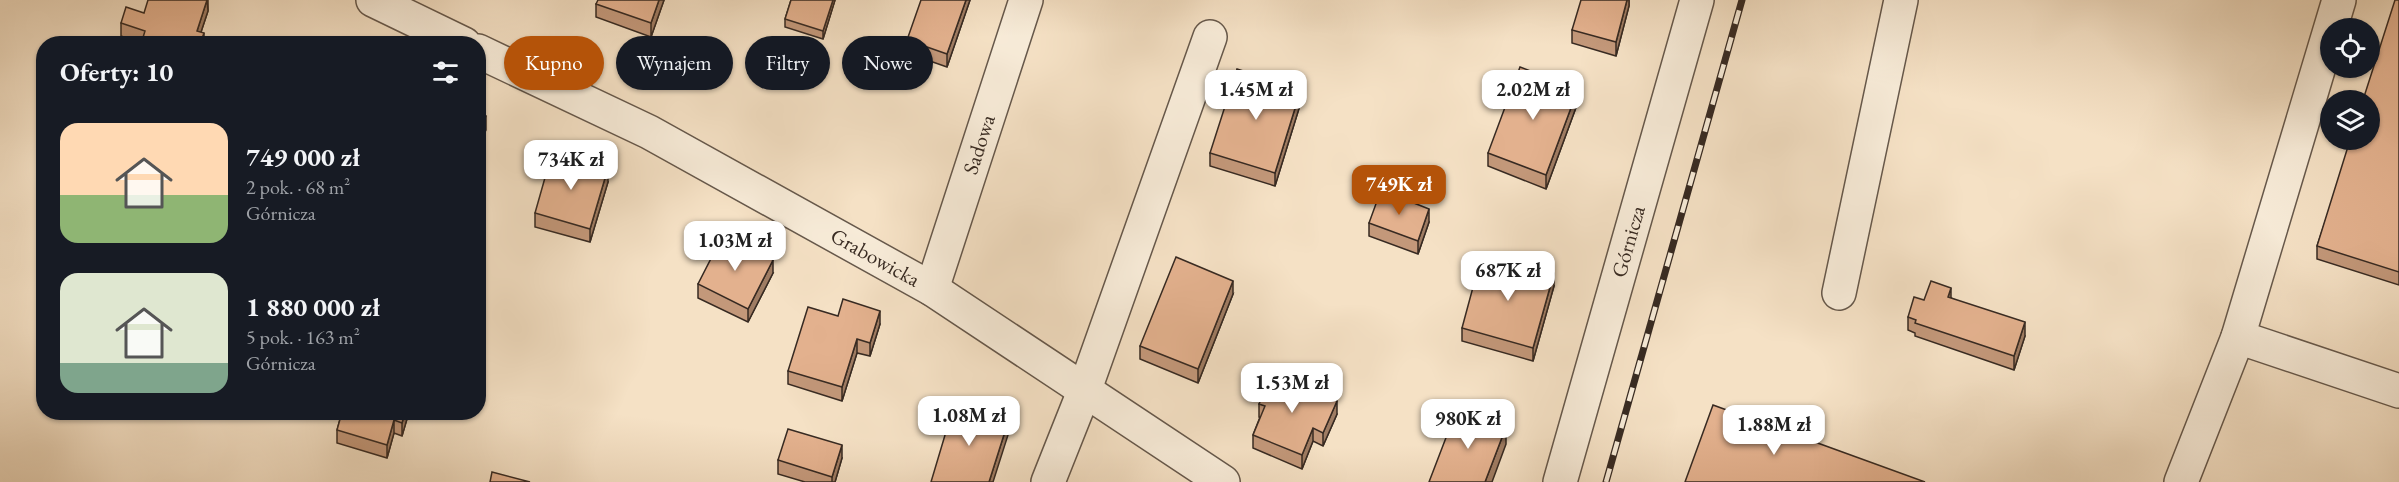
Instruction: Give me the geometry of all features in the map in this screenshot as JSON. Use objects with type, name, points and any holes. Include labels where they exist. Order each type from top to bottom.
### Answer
[{"type":"street","points":[[373,0],[434,14],[456,36]]},
{"type":"street","name":"Sadowa","points":[[932,289],[1026,0]]},
{"type":"street","name":"Górnicza","points":[[1560,482],[1697,0]]},
{"type":"street","points":[[1839,293],[1901,0]]},
{"type":"street","points":[[2181,482],[2238,337],[2339,0]]},
{"type":"street","points":[[1048,482],[1085,388],[1210,37]]},
{"type":"street","name":"Grabowicka","points":[[486,55],[649,132],[932,289],[1085,388],[1222,482]]},
{"type":"street","points":[[2238,337],[2399,391]]},
{"type":"building","points":[[148,0],[207,0],[197,31],[204,33],[203,36],[143,36],[145,31],[121,23],[126,7],[144,13]]},
{"type":"building","points":[[598,0],[659,0],[651,23],[596,4]]},
{"type":"building","points":[[791,0],[833,0],[823,31],[785,19]]},
{"type":"building","points":[[921,0],[966,0],[947,54],[933,49],[933,36],[908,36]]},
{"type":"building","points":[[1581,0],[1627,0],[1616,42],[1572,30]]},
{"type":"building","points":[[2395,0],[2399,0],[2399,272],[2317,246],[2347,150],[2380,150],[2380,90],[2366,90],[2370,78],[2380,78],[2380,47]]},
{"type":"building","points":[[1520,67],[1578,89],[1546,175],[1488,153]]},
{"type":"building","points":[[1237,69],[1301,89],[1275,173],[1210,153]]},
{"type":"building","points":[[552,153],[608,168],[590,229],[535,213]]},
{"type":"building","points":[[1381,190],[1429,209],[1418,241],[1369,223]]},
{"type":"building","points":[[723,235],[773,260],[748,309],[698,284]]},
{"type":"building","points":[[1176,257],[1233,281],[1198,369],[1140,346]]},
{"type":"building","points":[[1496,257],[1554,273],[1533,348],[1462,328],[1479,265],[1492,269]]},
{"type":"building","points":[[1931,281],[1951,288],[1948,297],[2025,322],[2014,356],[1915,323],[1916,320],[1908,317],[1914,297],[1924,300]]},
{"type":"building","points":[[843,299],[880,311],[870,343],[857,339],[842,387],[788,371],[808,307],[838,316]]},
{"type":"building","points":[[1272,374],[1337,401],[1323,433],[1313,428],[1302,455],[1253,435],[1265,406],[1259,404]]},
{"type":"building","points":[[954,405],[1008,422],[989,482],[931,482]]},
{"type":"building","points":[[1713,405],[1925,482],[1685,482]]},
{"type":"building","points":[[1457,409],[1506,427],[1485,482],[1429,482]]},
{"type":"building","points":[[340,420],[394,420],[387,445],[337,430]]},
{"type":"building","points":[[788,429],[842,445],[832,477],[778,460]]},
{"type":"building","points":[[492,472],[530,482],[490,482]]},
{"type":"railway","points":[[1606,482],[1742,0]]}]
